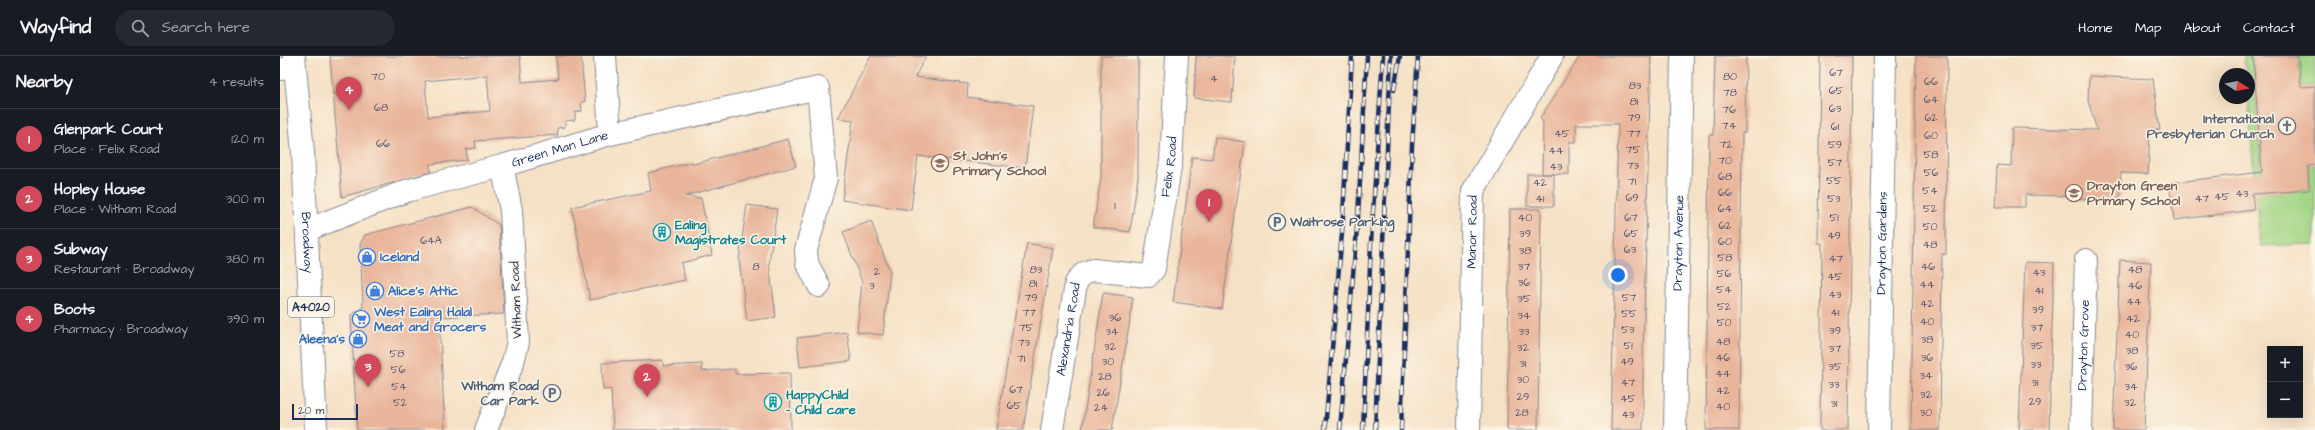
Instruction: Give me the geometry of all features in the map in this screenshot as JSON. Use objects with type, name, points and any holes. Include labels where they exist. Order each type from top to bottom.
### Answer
[{"type":"street","points":[[605,56],[610,134]]},
{"type":"street","name":"Felix Road","points":[[1148,276],[1154,269],[1171,160],[1177,56]]},
{"type":"street","name":"Manor Road","points":[[1469,430],[1473,191],[1552,56]]},
{"type":"street","name":"Drayton Avenue","points":[[1675,430],[1682,56]]},
{"type":"street","name":"Drayton Gardens","points":[[1880,430],[1885,56]]},
{"type":"street","name":"Broadway","points":[[290,64],[307,230],[316,430]]},
{"type":"street","name":"Green Man Lane","points":[[307,230],[406,191],[502,166],[610,134],[818,88],[826,178],[806,250],[807,263],[819,286]]},
{"type":"street","name":"Witham Road","points":[[486,430],[513,362],[518,342],[511,210],[502,166]]},
{"type":"street","name":"Drayton Grove","points":[[2081,430],[2086,260]]},
{"type":"street","name":"Alexandria Road","points":[[1052,430],[1076,283],[1080,276],[1085,272],[1093,270],[1148,276]]},
{"type":"green space","points":[[2244,56],[2253,56],[2254,68],[2245,68]]},
{"type":"green space","points":[[2298,56],[2315,56],[2315,86],[2301,87]]},
{"type":"green space","points":[[2255,83],[2263,193],[2309,190],[2308,166],[2315,165],[2315,244],[2260,246],[2248,104],[2255,104]]},
{"type":"building","points":[[330,56],[520,56],[522,82],[558,79],[556,56],[581,56],[585,102],[581,102],[582,111],[575,112],[575,120],[565,121],[565,127],[557,128],[558,135],[475,141],[476,148],[466,149],[467,160],[430,164],[431,172],[342,197]],"holes":[[[487,75],[490,111],[428,117],[425,81]]]},
{"type":"building","points":[[871,56],[926,56],[915,77],[968,84],[967,97],[1033,106],[1025,168],[918,156],[911,210],[842,200],[853,120],[838,118]]},
{"type":"building","points":[[1101,56],[1138,56],[1138,177],[1130,232],[1093,227],[1101,178]]},
{"type":"building","points":[[1196,56],[1235,56],[1232,102],[1194,98]]},
{"type":"building","points":[[1580,56],[1651,56],[1643,354],[1643,430],[1611,430],[1618,124],[1576,124],[1576,142],[1569,142],[1569,174],[1542,174],[1543,123],[1540,118]]},
{"type":"building","points":[[1715,56],[1746,56],[1745,133],[1742,133],[1739,430],[1706,430],[1709,135],[1713,135]]},
{"type":"building","points":[[1820,56],[1852,56],[1848,430],[1820,430],[1822,243],[1818,243]]},
{"type":"building","points":[[1916,56],[1947,56],[1946,254],[1942,254],[1940,430],[1911,430]]},
{"type":"building","name":"International Presbyterian Church","points":[[2253,56],[2298,56],[2301,87],[2315,86],[2315,165],[2308,166],[2309,190],[2252,194],[2254,210],[2174,220],[2169,183],[2262,172]]},
{"type":"building","points":[[2089,76],[2153,79],[2160,130],[2150,129],[2148,174],[2121,173],[2120,198],[2069,199],[2069,196],[2025,195],[2025,207],[1995,207],[1997,165],[2011,166],[2012,128],[2097,130],[2088,101]]},
{"type":"building","points":[[1215,137],[1245,142],[1222,309],[1173,302],[1192,157],[1212,159]]},
{"type":"building","name":"Ealing Magistrates Court","points":[[788,139],[796,166],[685,196],[701,198],[712,255],[681,263],[685,280],[590,300],[572,207],[651,191],[648,173],[693,162],[694,164]]},
{"type":"building","points":[[1527,174],[1554,174],[1554,206],[1527,206]]},
{"type":"building","points":[[747,205],[777,209],[769,264],[776,317],[747,321],[739,259]]},
{"type":"building","points":[[472,207],[499,225],[504,314],[439,317],[445,430],[357,430],[351,315],[363,307],[360,244],[365,235]]},
{"type":"building","points":[[1510,209],[1541,209],[1538,430],[1507,430]]},
{"type":"building","points":[[871,221],[890,272],[883,335],[857,332],[862,282],[843,232]]},
{"type":"building","points":[[1027,243],[1053,248],[1023,430],[996,430]]},
{"type":"building","points":[[2120,260],[2151,262],[2144,430],[2113,430]]},
{"type":"building","points":[[2025,262],[2054,263],[2049,430],[2019,430]]},
{"type":"building","points":[[1103,293],[1133,297],[1129,326],[1112,430],[1082,430]]},
{"type":"building","points":[[847,332],[851,361],[800,367],[797,338]]},
{"type":"building","points":[[663,360],[663,366],[702,364],[702,371],[735,369],[735,374],[790,373],[791,430],[613,430],[611,389],[603,390],[602,363]]},
{"type":"railway","points":[[1325,430],[1342,233],[1352,56]]},
{"type":"railway","points":[[1340,430],[1358,216],[1367,56]]},
{"type":"railway","points":[[1363,430],[1371,243],[1383,56]]},
{"type":"railway","points":[[1375,430],[1391,56]]},
{"type":"railway","points":[[1394,90],[1400,56]]},
{"type":"railway","points":[[1401,430],[1412,145],[1418,56]]},
{"type":"place","name":"Boots","points":[[349,110]]},
{"type":"place","name":"International Presbyterian Church","points":[[2287,126]]},
{"type":"place","name":"St John's Primary School","points":[[940,163]]},
{"type":"place","name":"Drayton Green Primary School","points":[[2074,193]]},
{"type":"place","name":"Glenpark Court","points":[[1209,222]]},
{"type":"place","name":"Waitrose Parking","points":[[1277,222]]},
{"type":"place","name":"Ealing Magistrates Court","points":[[662,232]]},
{"type":"place","name":"Iceland","points":[[367,257]]},
{"type":"place","name":"Alice's Attic","points":[[375,291]]},
{"type":"place","name":"West Ealing Halal Meat and Grocers","points":[[361,319]]},
{"type":"place","name":"Aleena's","points":[[358,339]]},
{"type":"place","name":"Subway","points":[[368,387]]},
{"type":"place","name":"Witham Road Car Park","points":[[552,393]]},
{"type":"place","name":"Hopley House","points":[[647,397]]},
{"type":"place","name":"HappyChild - Child care","points":[[773,402]]}]
